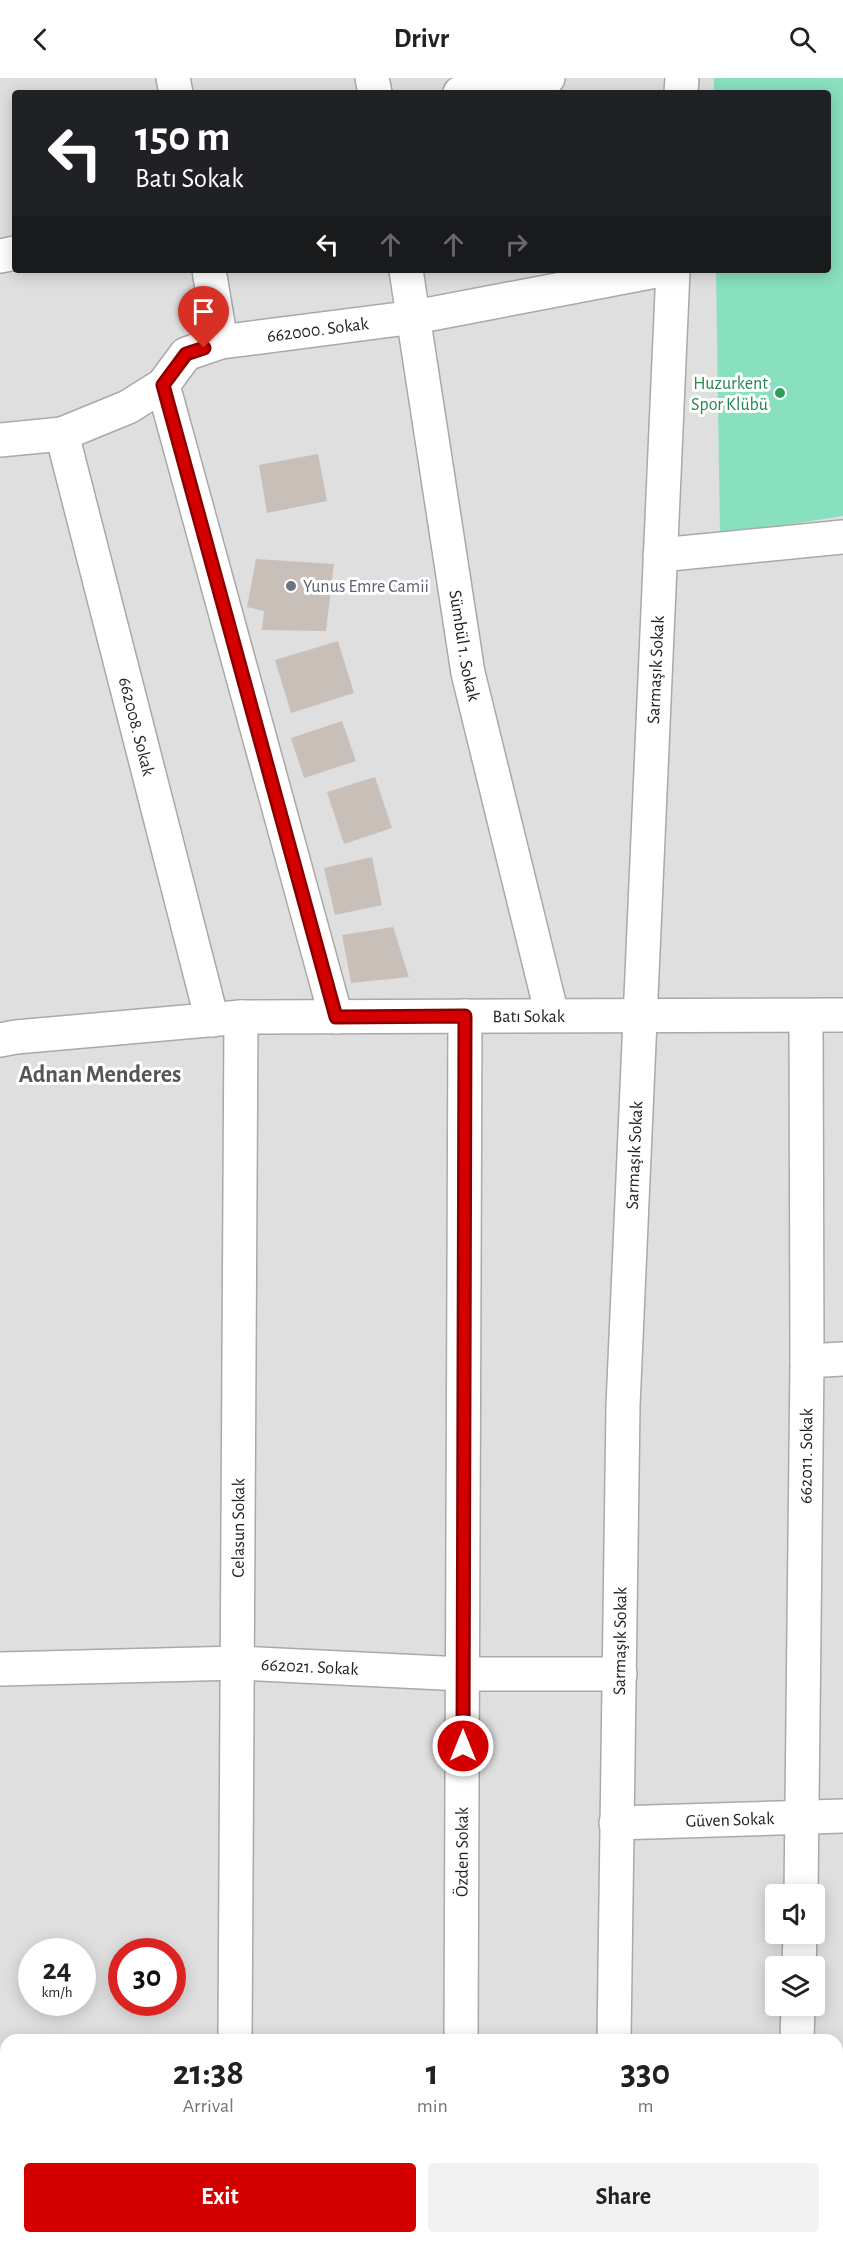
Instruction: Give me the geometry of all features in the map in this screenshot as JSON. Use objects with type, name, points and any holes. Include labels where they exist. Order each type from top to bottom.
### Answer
[{"type":"street","points":[[478,90],[548,78]]},
{"type":"street","points":[[210,273],[221,342]]},
{"type":"street","name":"Sümbül 1. Sokak","points":[[407,273],[468,673],[552,1015]]},
{"type":"street","name":"662000. Sokak","points":[[0,440],[62,434],[128,407],[163,385],[186,354],[221,342],[415,317],[645,273]]},
{"type":"street","name":"Sarmaşık Sokak","points":[[614,2034],[623,1406],[673,273]]},
{"type":"street","points":[[163,385],[336,1017]]},
{"type":"street","name":"662008. Sokak","points":[[62,434],[226,1018]]},
{"type":"street","points":[[660,555],[843,537]]},
{"type":"street","name":"Batı Sokak","points":[[0,1040],[226,1018],[552,1015],[806,1017],[843,1015]]},
{"type":"street","name":"Özden Sokak","points":[[461,2034],[465,1016]]},
{"type":"street","name":"662011. Sokak","points":[[801,1884],[807,1361],[806,1017]]},
{"type":"street","name":"Celasun Sokak","points":[[226,1018],[239,1664],[235,2034]]},
{"type":"street","points":[[807,1361],[843,1359]]},
{"type":"street","name":"662021. Sokak","points":[[0,1669],[239,1664],[463,1674],[620,1674]]},
{"type":"street","name":"Güven Sokak","points":[[616,1823],[843,1816]]},
{"type":"street","points":[[797,2034],[798,2016]]},
{"type":"shaded area","points":[[0,78],[843,78],[843,2034],[0,2034]]},
{"type":"green space","name":"Huzurkent Spor Klübü","points":[[714,78],[843,78],[843,516],[720,535],[716,273],[831,273],[831,90],[714,90]]},
{"type":"building","points":[[318,454],[327,501],[267,513],[259,465]]},
{"type":"building","name":"Yunus Emre Camii","points":[[256,559],[334,564],[326,631],[262,630],[264,611],[247,607]]},
{"type":"building","points":[[338,641],[354,693],[291,713],[275,660]]},
{"type":"building","points":[[342,721],[356,761],[304,778],[291,738]]},
{"type":"building","points":[[375,777],[392,828],[344,844],[327,792]]},
{"type":"building","points":[[372,857],[382,905],[335,915],[324,868]]},
{"type":"building","points":[[393,927],[409,977],[351,983],[342,935]]},
{"type":"place","name":"Huzurkent Spor Klübü","points":[[780,393]]},
{"type":"place","name":"Yunus Emre Camii","points":[[291,586]]},
{"type":"district","name":"Adnan Menderes","points":[[100,1074]]},
{"type":"route","points":[[204,348],[186,354],[163,385],[336,1017],[465,1016],[463,1746]]}]
